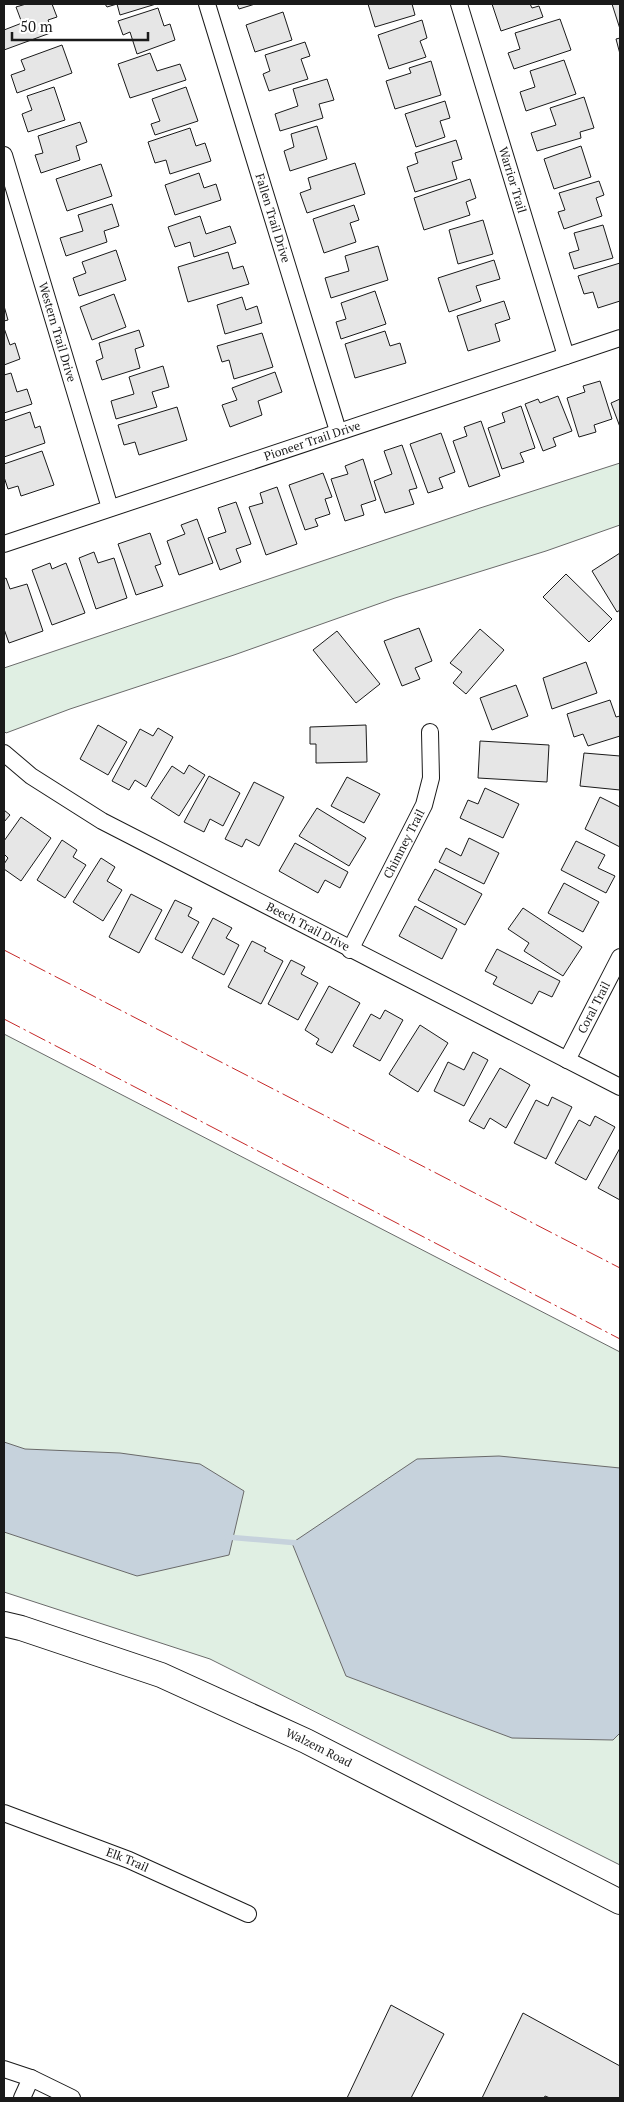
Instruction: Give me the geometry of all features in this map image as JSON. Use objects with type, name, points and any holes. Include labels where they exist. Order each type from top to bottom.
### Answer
[{"type":"main road","name":"Walzem Road","points":[[4,1624],[161,1675],[306,1741],[620,1902]]},
{"type":"street","name":"Fallen Trail Drive","points":[[207,4],[338,431]]},
{"type":"street","name":"Warrior Trail","points":[[460,4],[566,356]]},
{"type":"street","name":"Western Trail Drive","points":[[4,156],[110,508]]},
{"type":"street","name":"Pioneer Trail Drive","points":[[4,544],[620,338]]},
{"type":"street","name":"Chimney Trail","points":[[350,950],[424,805],[431,778],[430,732]]},
{"type":"street","name":"Beech Trail Drive","points":[[4,753],[31,776],[75,806],[350,950],[620,1087]]},
{"type":"street","name":"Coral Trail","points":[[567,1060],[620,957]]},
{"type":"street","name":"Elk Trail","points":[[4,1813],[129,1860],[248,1914]]},
{"type":"street","points":[[4,2069],[32,2078],[72,2098]]},
{"type":"street","points":[[22,2098],[32,2078]]},
{"type":"green space","points":[[620,463],[620,525],[546,551],[395,598],[234,655],[70,709],[6,733],[4,731],[4,668],[480,508]]},
{"type":"green space","points":[[4,1034],[620,1352],[620,1865],[210,1659],[4,1592]]},
{"type":"shaded area","points":[[4,1442],[25,1449],[120,1453],[200,1464],[244,1491],[229,1555],[137,1576],[4,1532]]},
{"type":"shaded area","points":[[499,1456],[620,1468],[620,1733],[613,1740],[512,1738],[346,1676],[292,1543],[417,1459]]},
{"type":"building","points":[[26,4],[52,4],[57,17],[48,20],[53,32],[4,50],[4,30],[22,23],[16,7]]},
{"type":"building","points":[[105,4],[117,4],[107,7]]},
{"type":"building","points":[[117,4],[156,4],[120,15]]},
{"type":"building","points":[[237,4],[255,4],[239,9]]},
{"type":"building","points":[[368,4],[412,4],[415,15],[375,27]]},
{"type":"building","points":[[492,4],[530,4],[532,8],[539,6],[543,17],[501,31]]},
{"type":"building","points":[[612,4],[620,4],[620,29]]},
{"type":"building","points":[[158,8],[164,26],[170,24],[175,40],[137,54],[130,32],[123,35],[118,21]]},
{"type":"building","points":[[283,12],[292,40],[255,52],[246,25]]},
{"type":"building","points":[[560,19],[571,50],[514,69],[508,53],[520,49],[515,33]]},
{"type":"building","points":[[422,20],[427,38],[420,41],[426,57],[389,69],[378,35]]},
{"type":"building","points":[[620,38],[620,54],[616,39]]},
{"type":"building","points":[[305,42],[310,56],[301,59],[308,79],[269,91],[263,74],[270,71],[265,55]]},
{"type":"building","points":[[62,45],[72,73],[17,93],[11,75],[25,70],[21,60]]},
{"type":"building","points":[[150,53],[157,71],[180,64],[186,80],[130,98],[118,64]]},
{"type":"building","points":[[564,60],[576,94],[526,111],[520,92],[535,87],[530,71]]},
{"type":"building","points":[[431,61],[441,95],[395,109],[386,81],[411,73],[409,68]]},
{"type":"building","points":[[327,79],[334,100],[319,104],[323,118],[280,131],[275,114],[298,106],[293,89]]},
{"type":"building","points":[[54,87],[65,120],[28,132],[22,114],[32,110],[27,96]]},
{"type":"building","points":[[186,87],[198,121],[155,135],[151,124],[160,121],[152,99]]},
{"type":"building","points":[[584,97],[594,128],[580,132],[581,138],[537,151],[531,133],[556,125],[550,108]]},
{"type":"building","points":[[445,101],[450,118],[440,121],[445,137],[416,147],[405,114]]},
{"type":"building","points":[[80,122],[87,142],[76,146],[80,160],[41,173],[35,155],[43,153],[38,136]]},
{"type":"building","points":[[317,126],[327,159],[290,171],[284,151],[294,147],[291,134]]},
{"type":"building","points":[[190,128],[196,146],[205,143],[211,161],[170,174],[166,160],[155,163],[148,142]]},
{"type":"building","points":[[456,140],[462,159],[452,162],[457,179],[415,192],[407,167],[418,163],[415,153]]},
{"type":"building","points":[[581,146],[591,177],[554,189],[544,159]]},
{"type":"building","points":[[355,163],[365,194],[307,213],[300,193],[311,189],[308,178]]},
{"type":"building","points":[[101,164],[112,196],[67,211],[56,179]]},
{"type":"building","points":[[199,173],[204,188],[216,184],[221,200],[175,215],[165,185]]},
{"type":"building","points":[[470,179],[476,198],[466,202],[470,215],[424,230],[414,198]]},
{"type":"building","points":[[599,181],[604,195],[596,198],[602,216],[564,229],[558,212],[565,210],[559,193]]},
{"type":"building","points":[[112,204],[119,226],[104,231],[107,242],[66,256],[60,238],[83,231],[78,215]]},
{"type":"building","points":[[354,205],[359,220],[350,223],[356,242],[324,253],[313,219]]},
{"type":"building","points":[[200,216],[206,234],[230,226],[236,243],[194,257],[190,242],[175,247],[168,227]]},
{"type":"building","points":[[483,220],[493,254],[458,264],[449,230]]},
{"type":"building","points":[[603,225],[613,258],[574,269],[569,253],[579,250],[574,233]]},
{"type":"building","points":[[378,246],[388,280],[331,298],[325,278],[349,271],[345,256]]},
{"type":"building","points":[[116,250],[126,280],[79,296],[73,278],[86,273],[82,262]]},
{"type":"building","points":[[228,252],[233,269],[243,266],[249,284],[188,302],[178,267]]},
{"type":"building","points":[[494,260],[500,279],[476,286],[481,301],[449,312],[438,278]]},
{"type":"building","points":[[620,263],[620,301],[598,308],[593,292],[584,294],[578,276]]},
{"type":"building","points":[[375,291],[386,324],[341,339],[336,322],[346,319],[341,303]]},
{"type":"building","points":[[114,294],[126,327],[92,340],[80,307]]},
{"type":"building","points":[[242,297],[246,310],[257,306],[262,323],[225,334],[217,305]]},
{"type":"building","points":[[504,301],[510,319],[495,324],[500,341],[468,351],[457,316]]},
{"type":"building","points":[[4,306],[8,320],[4,321]]},
{"type":"building","points":[[4,328],[10,345],[15,343],[20,359],[4,365]]},
{"type":"building","points":[[139,330],[144,346],[135,349],[140,368],[102,380],[96,361],[103,358],[99,343]]},
{"type":"building","points":[[385,331],[390,346],[400,343],[406,363],[355,378],[345,344]]},
{"type":"building","points":[[262,333],[273,367],[234,379],[229,360],[222,362],[217,346]]},
{"type":"building","points":[[163,366],[169,387],[152,392],[157,407],[116,419],[111,401],[134,394],[129,377]]},
{"type":"building","points":[[275,372],[282,392],[258,401],[262,415],[230,427],[222,405],[237,400],[232,388]]},
{"type":"building","points":[[11,373],[17,392],[27,389],[32,404],[4,413],[4,375]]},
{"type":"building","points":[[600,381],[612,419],[594,425],[596,432],[579,437],[567,398],[585,392],[583,386]]},
{"type":"building","points":[[558,396],[572,431],[553,438],[556,446],[543,451],[525,404],[538,399],[540,403]]},
{"type":"building","points":[[620,399],[620,427],[611,403]]},
{"type":"building","points":[[521,406],[535,448],[520,453],[524,462],[502,469],[488,428],[505,422],[502,413]]},
{"type":"building","points":[[177,407],[187,440],[139,455],[135,442],[124,445],[118,425]]},
{"type":"building","points":[[30,412],[35,428],[40,426],[45,443],[4,457],[4,421]]},
{"type":"building","points":[[481,421],[500,476],[469,487],[453,441],[467,436],[464,427]]},
{"type":"building","points":[[441,433],[455,472],[439,478],[443,488],[428,493],[410,444]]},
{"type":"building","points":[[402,445],[417,488],[409,490],[414,504],[385,513],[374,481],[392,474],[384,451]]},
{"type":"building","points":[[42,451],[54,485],[21,496],[18,486],[8,489],[4,477],[4,464]]},
{"type":"building","points":[[363,459],[376,500],[361,505],[364,515],[345,521],[331,479],[348,474],[345,466]]},
{"type":"building","points":[[323,473],[332,497],[325,499],[330,514],[315,519],[318,526],[305,530],[289,485]]},
{"type":"building","points":[[277,487],[297,544],[266,555],[249,507],[263,503],[260,493]]},
{"type":"building","points":[[236,502],[251,544],[236,549],[241,562],[220,570],[208,538],[226,532],[218,508]]},
{"type":"building","points":[[197,519],[213,563],[179,575],[167,541],[185,534],[181,525]]},
{"type":"building","points":[[150,533],[161,564],[155,566],[163,586],[136,595],[118,544]]},
{"type":"building","points":[[94,552],[98,563],[114,558],[127,598],[96,609],[79,558]]},
{"type":"building","points":[[620,553],[620,610],[617,612],[592,571]]},
{"type":"building","points":[[50,563],[52,569],[66,563],[85,613],[52,625],[32,570]]},
{"type":"building","points":[[566,574],[612,619],[589,642],[543,597]]},
{"type":"building","points":[[6,578],[10,589],[27,584],[43,631],[9,643],[4,629],[4,579]]},
{"type":"building","points":[[419,628],[432,661],[415,668],[420,679],[402,686],[384,641]]},
{"type":"building","points":[[480,629],[504,650],[466,694],[453,683],[462,672],[450,663]]},
{"type":"building","points":[[337,631],[380,684],[356,703],[313,650]]},
{"type":"building","points":[[586,662],[597,693],[552,709],[543,678]]},
{"type":"building","points":[[516,685],[528,716],[492,730],[480,698]]},
{"type":"building","points":[[610,700],[616,717],[620,716],[620,736],[588,746],[583,734],[574,737],[567,714]]},
{"type":"building","points":[[98,725],[127,742],[108,775],[80,759]]},
{"type":"building","points":[[366,725],[367,762],[316,763],[316,744],[310,744],[310,727]]},
{"type":"building","points":[[158,728],[173,737],[146,787],[135,780],[129,790],[112,781],[140,729],[153,736]]},
{"type":"building","points":[[480,741],[549,745],[547,782],[478,778]]},
{"type":"building","points":[[584,753],[620,756],[620,790],[580,786]]},
{"type":"building","points":[[189,765],[205,775],[179,816],[151,798],[172,766],[184,774]]},
{"type":"building","points":[[209,776],[240,793],[223,826],[210,819],[204,832],[184,822]]},
{"type":"building","points":[[347,777],[380,794],[364,823],[331,806]]},
{"type":"building","points":[[254,782],[284,797],[259,846],[246,839],[242,847],[225,839]]},
{"type":"building","points":[[485,788],[519,804],[503,838],[460,818],[468,800],[478,804]]},
{"type":"building","points":[[600,797],[620,807],[620,847],[585,829]]},
{"type":"building","points":[[317,808],[366,838],[349,866],[299,836]]},
{"type":"building","points":[[4,810],[10,815],[4,822]]},
{"type":"building","points":[[21,817],[51,838],[21,881],[4,869],[4,864],[8,858],[4,854],[4,841]]},
{"type":"building","points":[[469,838],[499,853],[484,884],[439,862],[446,848],[461,856]]},
{"type":"building","points":[[62,840],[77,850],[73,857],[86,865],[65,898],[37,880]]},
{"type":"building","points":[[576,841],[605,855],[598,868],[615,876],[606,893],[561,870]]},
{"type":"building","points":[[295,843],[348,872],[340,888],[325,880],[318,893],[279,871]]},
{"type":"building","points":[[101,858],[115,867],[107,881],[122,890],[103,921],[73,902]]},
{"type":"building","points":[[435,869],[482,894],[465,925],[418,900]]},
{"type":"building","points":[[564,883],[599,902],[583,932],[548,913]]},
{"type":"building","points":[[131,894],[162,910],[139,953],[109,937]]},
{"type":"building","points":[[175,900],[192,908],[188,916],[199,922],[182,953],[155,939]]},
{"type":"building","points":[[415,906],[457,929],[442,959],[399,936]]},
{"type":"building","points":[[523,908],[582,947],[563,976],[524,951],[529,943],[508,929]]},
{"type":"building","points":[[213,918],[232,928],[226,938],[239,945],[224,975],[192,958]]},
{"type":"building","points":[[252,941],[266,948],[264,951],[283,961],[261,1004],[228,987]]},
{"type":"building","points":[[497,949],[560,981],[552,997],[539,991],[532,1004],[493,984],[497,977],[485,971]]},
{"type":"building","points":[[291,960],[305,967],[301,974],[318,983],[298,1020],[268,1004]]},
{"type":"building","points":[[329,986],[360,1003],[332,1053],[316,1044],[319,1039],[305,1030]]},
{"type":"building","points":[[385,1010],[403,1020],[380,1061],[353,1046],[371,1014],[380,1019]]},
{"type":"building","points":[[420,1025],[448,1043],[418,1092],[389,1074]]},
{"type":"building","points":[[473,1052],[488,1060],[464,1106],[434,1091],[448,1062],[464,1070]]},
{"type":"building","points":[[500,1068],[530,1085],[506,1128],[490,1118],[484,1129],[469,1121]]},
{"type":"building","points":[[552,1097],[572,1107],[546,1159],[514,1143],[536,1100],[548,1106]]},
{"type":"building","points":[[595,1116],[615,1127],[586,1180],[555,1163],[579,1120],[590,1126]]},
{"type":"building","points":[[620,1148],[620,1200],[598,1188]]},
{"type":"building","points":[[391,2005],[444,2034],[411,2098],[347,2098]]},
{"type":"building","points":[[523,2013],[620,2066],[620,2098],[550,2098],[545,2096],[544,2098],[482,2098]]},
{"type":"waterway","points":[[227,1537],[298,1543]]},
{"type":"power","points":[[4,950],[620,1268]]},
{"type":"power","points":[[4,1019],[620,1339]]}]
